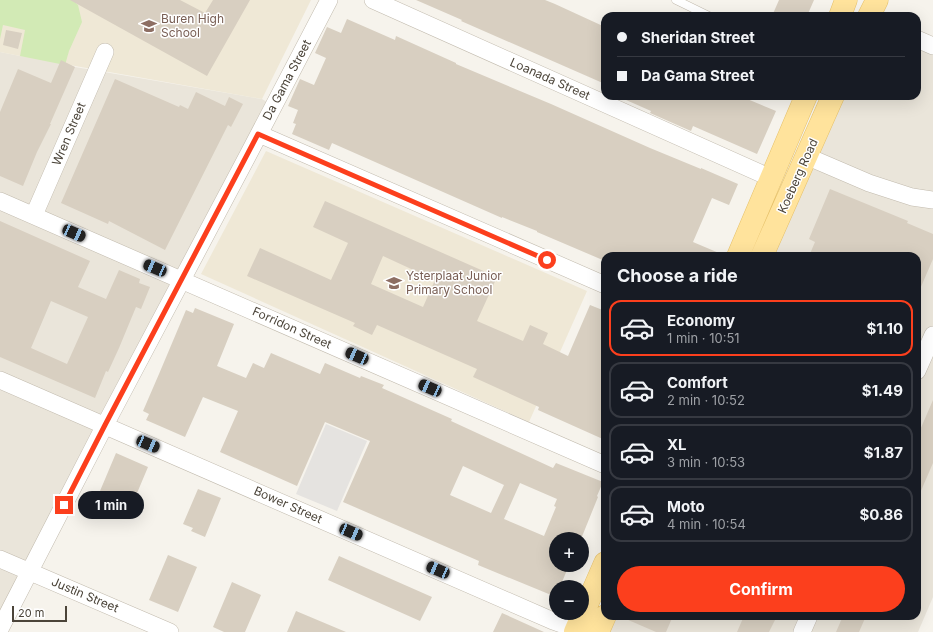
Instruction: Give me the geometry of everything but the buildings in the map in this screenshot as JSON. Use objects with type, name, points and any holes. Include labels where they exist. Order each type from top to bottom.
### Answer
[{"type":"main road","points":[[842,12],[846,0]]},
{"type":"main road","points":[[871,12],[876,0]]},
{"type":"main road","name":"Koeberg Road","points":[[740,252],[804,100]]},
{"type":"main road","name":"Koeberg Road","points":[[764,252],[831,100]]},
{"type":"main road","points":[[576,631],[601,572]]},
{"type":"main road","points":[[598,632],[603,620]]},
{"type":"street","name":"Da Gama Street","points":[[0,629],[105,425],[329,0]]},
{"type":"street","name":"Loanada Street","points":[[373,0],[771,178]]},
{"type":"street","points":[[921,41],[933,46]]},
{"type":"street","name":"Wren Street","points":[[34,215],[105,52]]},
{"type":"street","points":[[258,134],[601,283]]},
{"type":"street","points":[[806,156],[869,184],[912,197],[933,200]]},
{"type":"street","name":"Forridon Street","points":[[0,200],[601,463]]},
{"type":"street","points":[[921,362],[933,334]]},
{"type":"street","name":"Bower Street","points":[[0,380],[576,631]]},
{"type":"street","name":"Justin Street","points":[[0,558],[170,632]]},
{"type":"street","points":[[802,632],[808,620]]},
{"type":"lane","points":[[676,0],[701,12]]},
{"type":"shaded area","name":"Buren High School","points":[[0,0],[311,0],[262,99],[0,52]]},
{"type":"shaded area","points":[[921,41],[933,46],[933,597],[918,632],[598,632],[603,620],[921,620],[921,252],[764,252],[831,100],[921,100]]},
{"type":"shaded area","points":[[0,52],[20,56],[61,60],[75,67],[262,99],[272,105],[0,630]]},
{"type":"shaded area","name":"Ysterplaat Junior Primary School","points":[[266,151],[587,291],[529,422],[201,274]]},
{"type":"shaded area","points":[[326,424],[367,441],[337,511],[296,494]]},
{"type":"green space","points":[[0,0],[77,0],[76,3],[78,5],[82,22],[69,51],[65,65],[20,56],[25,30],[3,25],[0,39]]},
{"type":"place","name":"Buren High School","points":[[149,26]]},
{"type":"place","name":"Ysterplaat Junior Primary School","points":[[394,283]]},
{"type":"route","points":[[64,505],[247,158],[258,134],[547,260]]}]
